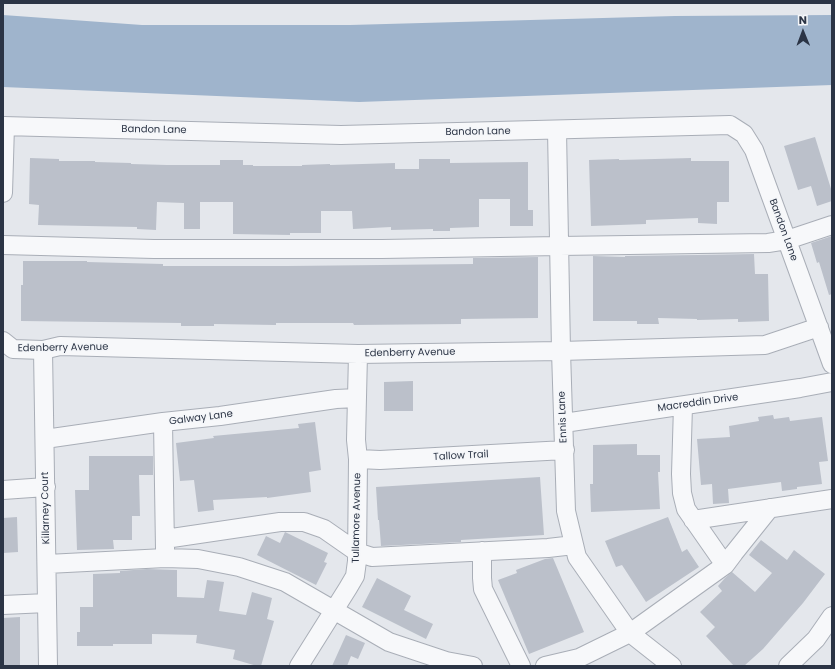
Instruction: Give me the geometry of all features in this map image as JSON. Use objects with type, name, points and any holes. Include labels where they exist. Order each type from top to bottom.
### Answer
[{"type":"street","name":"Bandon Lane","points":[[4,126],[341,135],[730,125],[744,134],[754,150],[832,364]]},
{"type":"street","points":[[3,193],[4,126]]},
{"type":"street","name":"Ennis Lane","points":[[558,130],[561,351],[566,512],[577,556],[630,633],[672,666]]},
{"type":"street","points":[[3,245],[154,249],[375,249],[768,243],[787,240],[832,226]]},
{"type":"street","name":"Edenberry Avenue","points":[[3,341],[13,349],[44,350],[60,346],[358,354],[561,351],[765,345],[819,327]]},
{"type":"street","name":"Killarney Court","points":[[44,350],[48,666]]},
{"type":"street","name":"Tullamore Avenue","points":[[300,666],[355,576],[357,561],[358,459],[356,440],[358,354]]},
{"type":"street","name":"Macreddin Drive","points":[[564,423],[832,382]]},
{"type":"street","name":"Galway Lane","points":[[45,439],[336,399],[357,398]]},
{"type":"street","points":[[683,406],[681,474],[682,493],[686,509],[725,565]]},
{"type":"street","points":[[163,422],[165,558]]},
{"type":"street","name":"Tallow Trail","points":[[358,459],[380,460],[565,450]]},
{"type":"street","points":[[3,490],[46,487]]},
{"type":"street","points":[[693,520],[832,500]]},
{"type":"street","points":[[545,666],[579,658],[630,633],[725,565],[770,508]]},
{"type":"street","points":[[165,539],[280,522],[304,522],[324,529],[357,552],[372,557],[548,548],[574,545]]},
{"type":"street","points":[[482,551],[483,589],[522,666]]},
{"type":"street","points":[[47,564],[165,558],[198,559],[239,567],[285,582],[389,642],[446,661],[473,666]]},
{"type":"street","points":[[3,605],[47,603]]},
{"type":"street","points":[[788,666],[816,638],[832,616]]},
{"type":"water","points":[[3,15],[142,25],[350,25],[675,16],[832,15],[832,85],[359,102],[3,87]]},
{"type":"building","points":[[815,137],[832,192],[832,201],[817,206],[811,186],[798,190],[784,146]]},
{"type":"building","points":[[30,158],[59,159],[59,161],[95,161],[167,165],[220,165],[220,160],[243,160],[243,165],[253,166],[395,163],[395,169],[419,169],[419,159],[450,159],[450,163],[528,162],[528,210],[533,210],[533,226],[510,226],[510,199],[479,199],[479,227],[450,228],[450,231],[433,231],[433,229],[391,230],[391,227],[353,229],[352,211],[321,211],[321,233],[290,233],[290,235],[233,234],[233,202],[200,202],[200,229],[184,229],[184,203],[157,202],[156,230],[137,229],[137,227],[38,225],[39,205],[29,204]]},
{"type":"building","points":[[691,158],[691,161],[729,161],[729,202],[717,202],[717,224],[698,223],[698,218],[646,220],[646,224],[591,226],[589,160]]},
{"type":"building","points":[[832,236],[832,294],[829,295],[819,262],[817,263],[811,243]]},
{"type":"building","points":[[754,254],[755,274],[768,274],[769,321],[738,322],[738,319],[697,320],[658,318],[659,324],[637,324],[637,321],[593,321],[593,256],[625,257]]},
{"type":"building","points":[[538,257],[538,318],[461,319],[461,324],[354,325],[353,323],[276,323],[276,325],[214,324],[214,326],[181,326],[181,323],[21,321],[23,261],[87,261],[163,264],[163,266],[288,266],[473,264],[473,258]]},
{"type":"building","points":[[413,381],[413,411],[384,411],[384,382]]},
{"type":"building","points":[[773,415],[774,419],[789,417],[790,421],[822,417],[828,461],[819,462],[822,484],[797,487],[797,489],[782,491],[781,482],[728,489],[729,503],[713,504],[712,484],[701,485],[697,439],[730,437],[729,426],[759,421],[758,417]]},
{"type":"building","points":[[315,422],[321,470],[309,472],[311,492],[267,498],[213,500],[214,510],[198,512],[194,480],[180,481],[176,443],[214,438],[213,436],[299,428],[298,424]]},
{"type":"building","points":[[637,444],[637,455],[660,455],[660,472],[658,472],[660,509],[591,512],[590,484],[593,484],[593,445]]},
{"type":"building","points":[[89,456],[153,456],[153,475],[139,475],[140,516],[132,516],[132,540],[113,540],[114,549],[77,550],[75,490],[89,490]]},
{"type":"building","points":[[540,477],[544,535],[461,540],[461,542],[381,546],[376,487]]},
{"type":"building","points":[[17,517],[18,552],[3,553],[3,518]]},
{"type":"building","points":[[668,517],[682,552],[687,549],[699,567],[646,602],[622,565],[616,567],[605,541]]},
{"type":"building","points":[[285,532],[328,553],[324,562],[327,563],[316,585],[257,555],[266,536],[280,543]]},
{"type":"building","points":[[761,540],[787,560],[794,550],[825,574],[803,603],[763,649],[744,666],[734,666],[706,636],[715,627],[700,612],[722,591],[718,586],[732,572],[755,592],[772,573],[749,555]]},
{"type":"building","points":[[553,558],[584,632],[529,654],[498,580],[517,573],[516,570],[545,559]]},
{"type":"building","points":[[147,569],[177,570],[177,597],[204,598],[207,580],[224,582],[219,611],[246,615],[252,592],[272,598],[267,619],[274,621],[261,666],[233,659],[235,650],[196,643],[197,635],[152,634],[152,644],[77,646],[77,632],[80,632],[80,607],[93,607],[93,574],[120,573],[120,571]]},
{"type":"building","points":[[377,578],[411,596],[404,610],[433,624],[426,639],[362,607]]},
{"type":"building","points":[[20,617],[20,666],[3,666],[3,618]]},
{"type":"building","points":[[346,635],[365,643],[358,659],[351,656],[347,666],[332,666]]}]
